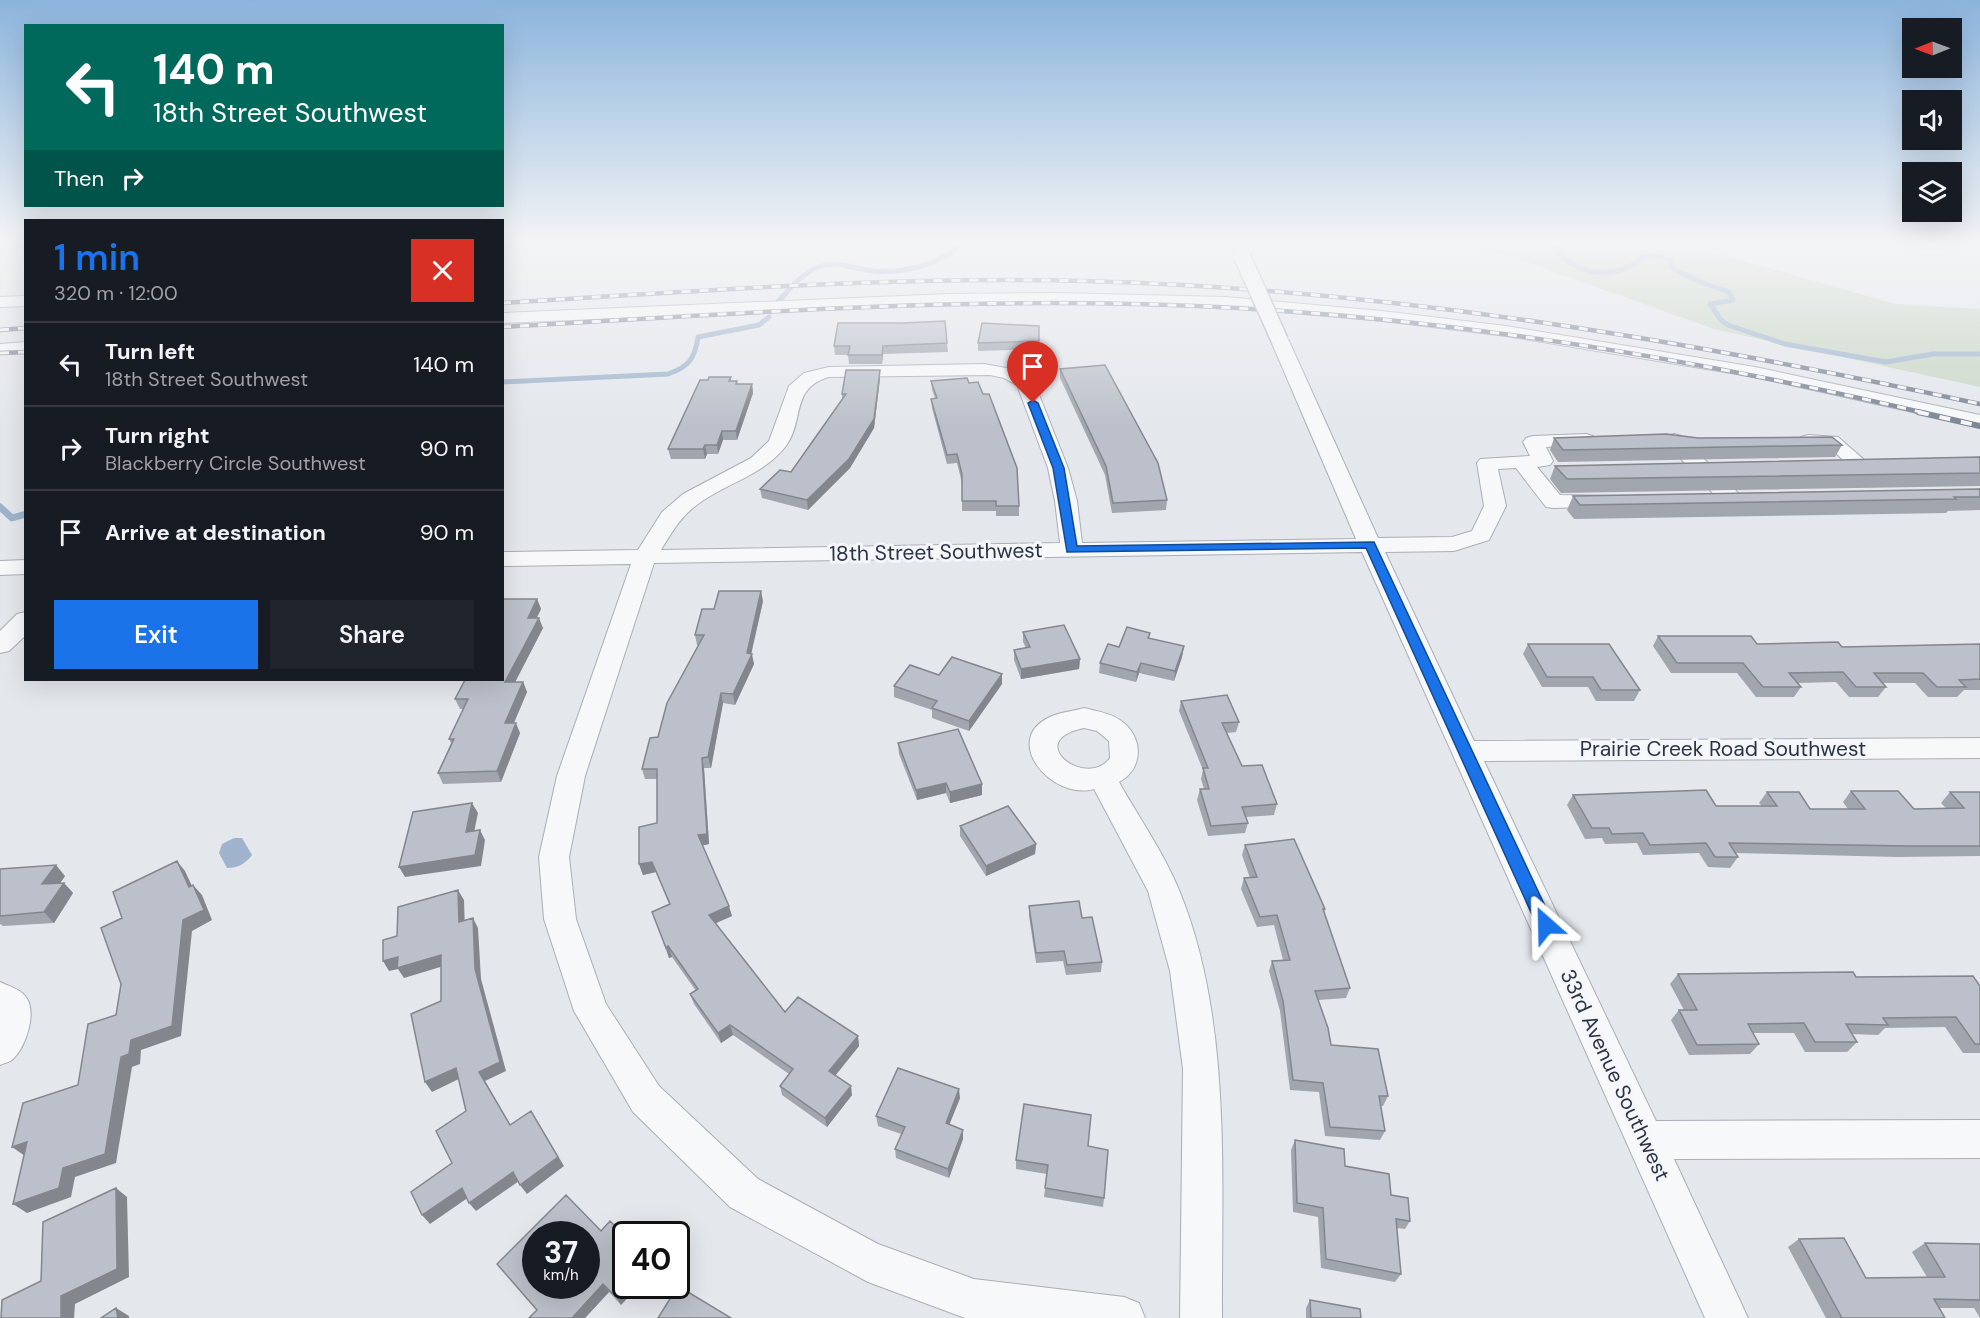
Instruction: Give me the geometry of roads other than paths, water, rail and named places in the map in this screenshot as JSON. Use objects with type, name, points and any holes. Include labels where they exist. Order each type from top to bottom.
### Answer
[{"type":"street","points":[[504,318],[866,303]]},
{"type":"street","points":[[1231,303],[1382,316],[1506,331],[1616,348],[1755,372],[1980,421]]},
{"type":"street","name":"33rd Avenue Southwest","points":[[1263,303],[1370,545],[1727,1318]]},
{"type":"street","points":[[0,349],[24,347]]},
{"type":"street","points":[[1072,550],[1066,501],[1058,468],[1025,382],[999,370],[984,369],[829,372],[810,377],[798,386],[778,443],[758,462],[691,499],[670,517],[645,557],[571,776],[554,857],[560,919],[591,1011],[646,1099],[744,1193],[868,1261],[974,1300],[1124,1318]]},
{"type":"street","points":[[1704,442],[1667,439],[1731,499]]},
{"type":"street","points":[[1525,466],[1543,461],[1533,442],[1602,440]]},
{"type":"street","points":[[1785,442],[1831,441],[1860,465]]},
{"type":"street","name":"18th Street Southwest","points":[[504,560],[1454,544],[1481,535],[1495,506],[1487,463],[1525,466]]},
{"type":"street","points":[[1825,465],[1881,464]]},
{"type":"street","points":[[1525,466],[1563,470]]},
{"type":"street","points":[[1525,466],[1554,502],[1624,501]]},
{"type":"street","points":[[1677,468],[1723,467]]},
{"type":"street","points":[[1707,499],[1755,498]]},
{"type":"street","points":[[0,568],[24,567]]},
{"type":"street","points":[[0,645],[24,622]]},
{"type":"street","name":"Prairie Creek Road Southwest","points":[[1465,751],[1980,748]]},
{"type":"street","points":[[1102,778],[1163,890],[1187,971],[1201,1069],[1201,1318]]},
{"type":"street","points":[[0,999],[13,1007],[15,1019],[10,1033],[0,1048]]},
{"type":"street","points":[[1645,1140],[1980,1139]]},
{"type":"water","points":[[234,838],[242,838],[252,855],[241,865],[227,868],[219,853],[222,844]]},
{"type":"waterway","points":[[1719,303],[1710,304],[1721,320],[1728,325],[1785,344],[1886,362],[1933,354],[1980,354]]},
{"type":"waterway","points":[[504,382],[668,374],[690,361],[698,337],[759,325],[769,317]]},
{"type":"waterway","points":[[0,507],[12,518],[24,515]]},
{"type":"railway","points":[[504,303],[510,303]]},
{"type":"railway","points":[[504,327],[898,306],[1056,303],[1235,308],[1434,325],[1533,338],[1730,371],[1925,413]]},
{"type":"railway","points":[[1381,303],[1647,339],[1980,404]]},
{"type":"railway","points":[[0,330],[24,328]]},
{"type":"railway","points":[[0,353],[24,352]]},
{"type":"railway","points":[[1918,412],[1980,426]]}]
